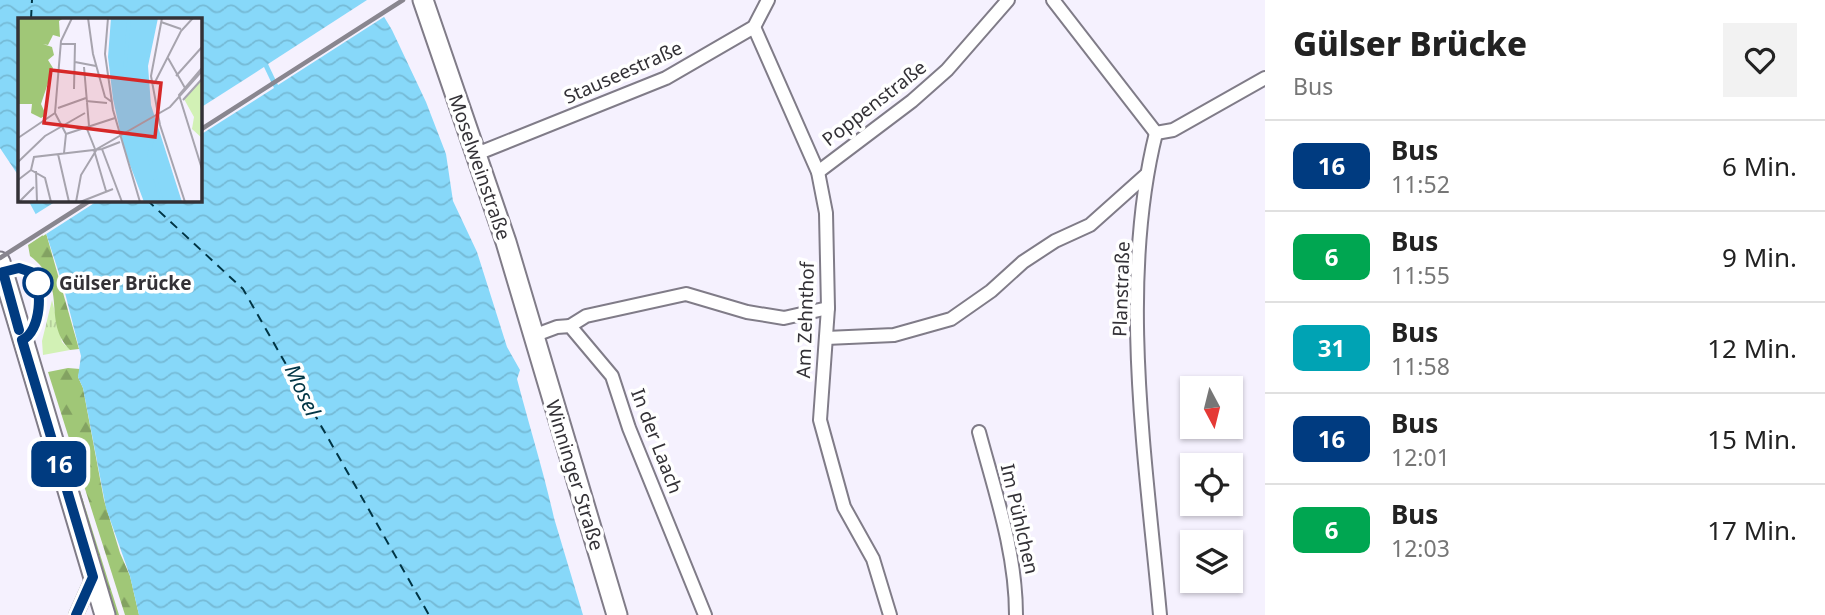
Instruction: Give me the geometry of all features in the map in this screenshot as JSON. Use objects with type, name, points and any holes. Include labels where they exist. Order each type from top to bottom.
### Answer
[{"type":"main road","name":"Moselweinstraße","points":[[423,0],[506,242],[533,336]]},
{"type":"main road","points":[[0,262],[105,615]]},
{"type":"main road","name":"Winninger Straße","points":[[533,336],[617,615]]},
{"type":"street","points":[[754,27],[768,0]]},
{"type":"street","name":"Poppenstraße","points":[[818,172],[912,101],[947,70],[1008,0]]},
{"type":"street","points":[[1053,0],[1156,134],[1173,130],[1265,78]]},
{"type":"street","name":"Stauseestraße","points":[[474,155],[666,78],[754,27]]},
{"type":"street","name":"Am Zehnthof","points":[[754,27],[818,172],[826,213],[828,307],[820,419],[845,507],[873,559],[890,615]]},
{"type":"street","name":"Planstraße","points":[[1156,134],[1146,175],[1138,296],[1139,384],[1160,615]]},
{"type":"street","points":[[826,338],[894,335],[951,319],[990,291],[1023,262],[1055,241],[1090,225],[1146,175]]},
{"type":"street","points":[[533,336],[557,327],[570,326],[586,316],[686,294],[747,312],[784,318],[828,307]]},
{"type":"street","name":"In der Laach","points":[[570,326],[612,376],[629,428],[705,615]]},
{"type":"street","name":"Im Pühlchen","points":[[979,432],[1005,528],[1016,585],[1016,615]]},
{"type":"street","points":[[76,615],[93,577]]},
{"type":"green space","points":[[46,233],[79,349],[70,350],[62,339],[57,327],[49,279],[42,267],[30,256],[28,245]]},
{"type":"green space","points":[[52,300],[62,342],[70,350],[43,355],[42,341]]},
{"type":"green space","points":[[68,368],[80,369],[78,377],[83,388],[104,500],[130,576],[139,615],[125,615],[48,372]]},
{"type":"green space","points":[[65,443],[119,615],[112,615],[58,444]]},
{"type":"water","name":"Mosel","points":[[0,0],[374,0],[392,30],[426,102],[446,154],[453,201],[477,252],[507,347],[520,370],[517,379],[583,615],[139,615],[130,576],[106,508],[83,388],[78,377],[81,356],[64,289],[46,233],[29,201],[201,201],[201,18],[18,18],[18,175],[0,148]]},
{"type":"pier","points":[[367,0],[378,0],[387,15],[278,85],[268,64]]},
{"type":"pier","points":[[264,67],[274,88],[201,134],[201,107]]},
{"type":"pier","points":[[56,201],[97,201],[43,236],[31,217]]},
{"type":"ferry route","points":[[31,18],[32,0]]},
{"type":"ferry route","points":[[148,201],[243,289],[429,615]]},
{"type":"railway","points":[[201,129],[403,0]]},
{"type":"railway","points":[[0,258],[89,201]]},
{"type":"bus line","name":"16","points":[[19,330],[3,272],[19,268],[31,272],[39,287],[40,296],[32,329],[29,336],[22,340],[93,577],[76,615]]},
{"type":"place","name":"Gülser Brücke","points":[[38,283]]}]
